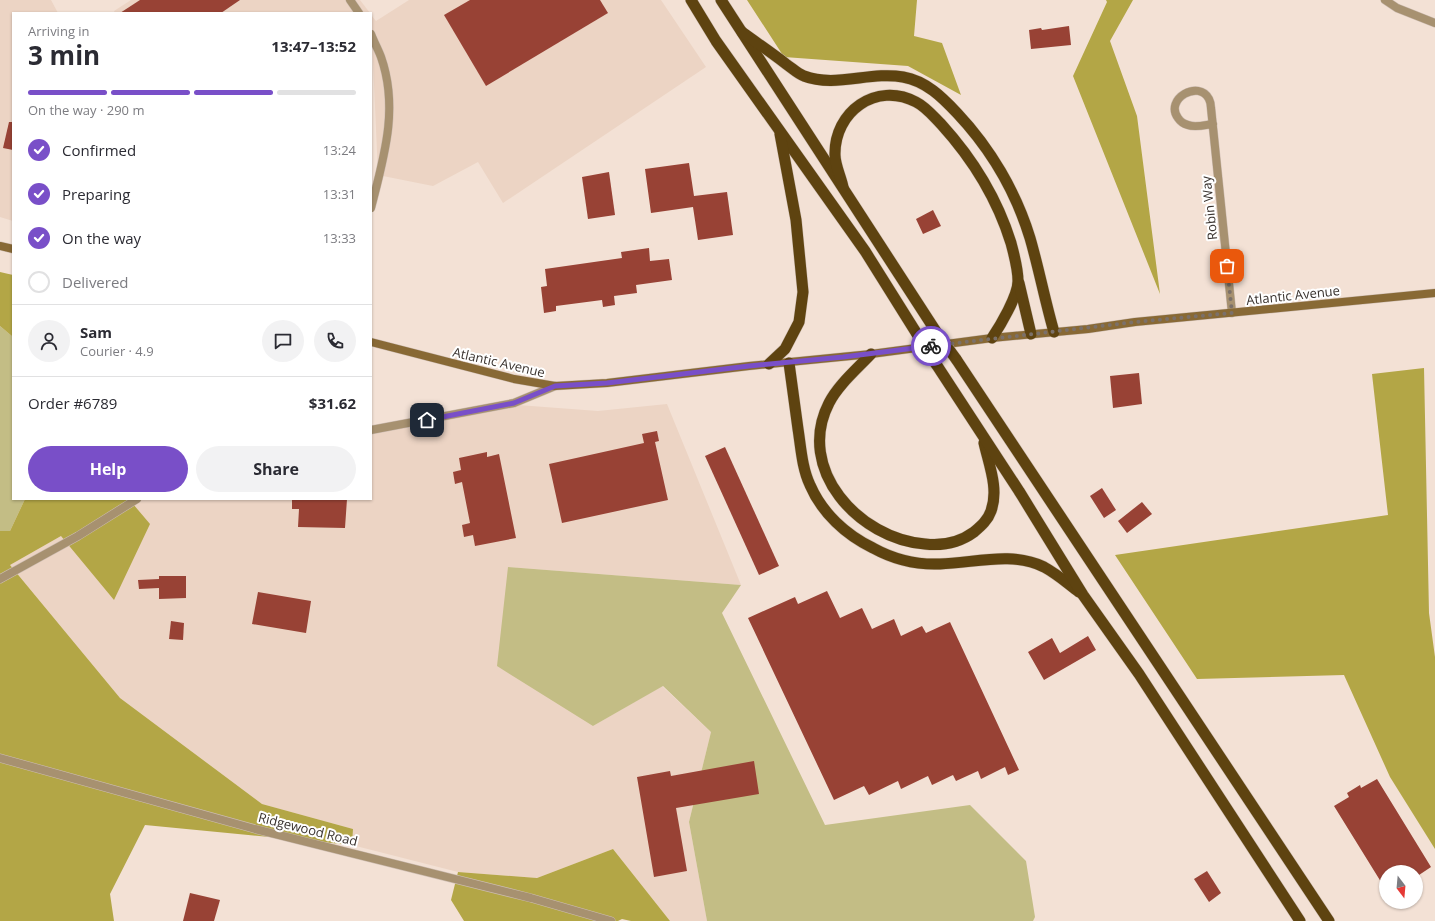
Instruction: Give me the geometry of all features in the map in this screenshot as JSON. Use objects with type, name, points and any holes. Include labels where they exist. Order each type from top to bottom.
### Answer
[{"type":"highway","points":[[691,0],[716,41],[865,251],[936,364],[1019,491],[1083,595],[1139,674],[1300,921]]},
{"type":"highway","points":[[721,0],[937,333],[956,359],[1329,921]]},
{"type":"highway","points":[[742,32],[803,76],[829,80],[880,76],[901,77],[912,79],[929,87],[944,98],[984,146],[1013,195],[1030,238],[1054,332]]},
{"type":"highway","points":[[843,187],[835,156],[837,134],[842,123],[849,114],[860,104],[874,98],[884,96],[909,98],[918,103],[932,114],[955,140],[977,170],[994,200],[1015,257],[1018,283],[1031,334]]},
{"type":"highway","points":[[769,364],[785,349],[799,322],[803,292],[796,220],[779,129]]},
{"type":"highway","points":[[992,338],[1000,327],[1012,304],[1018,283]]},
{"type":"highway","points":[[871,354],[835,393],[825,412],[821,432],[821,454],[825,470],[833,487],[848,507],[866,523],[890,536],[920,544],[934,545],[951,543],[968,536],[986,521],[991,512],[994,500],[994,485],[982,435]]},
{"type":"highway","points":[[789,363],[801,450],[805,471],[810,485],[826,512],[851,535],[882,553],[898,559],[917,563],[941,564],[1003,558],[1019,559],[1031,562],[1044,567],[1057,575],[1083,595]]},
{"type":"main road","points":[[0,246],[12,249]]},
{"type":"main road","name":"Atlantic Avenue","points":[[372,342],[508,378],[555,386],[607,383],[871,354],[992,338],[1435,292]]},
{"type":"street","points":[[350,0],[357,12]]},
{"type":"street","points":[[1385,0],[1397,8],[1435,23]]},
{"type":"street","points":[[372,36],[381,57],[386,75],[390,113],[388,134],[372,204]]},
{"type":"street","name":"Robin Way","points":[[1213,124],[1189,126],[1184,124],[1175,113],[1177,100],[1189,91],[1194,90],[1204,93],[1209,98],[1213,124],[1232,313]]},
{"type":"street","points":[[372,430],[514,403],[555,386]]},
{"type":"street","points":[[0,579],[78,536],[135,500]]},
{"type":"street","name":"Ridgewood Road","points":[[0,758],[255,829],[516,894],[612,921]]},
{"type":"shaded area","points":[[0,0],[51,0],[57,12],[12,12],[12,221],[0,217]]},
{"type":"shaded area","points":[[131,0],[360,0],[369,12],[114,12]]},
{"type":"shaded area","points":[[409,0],[661,0],[706,67],[503,203],[478,162],[433,186],[378,175],[372,16],[376,21]]},
{"type":"shaded area","points":[[747,0],[917,0],[914,36],[942,43],[961,95],[908,66],[784,57]]},
{"type":"shaded area","points":[[1106,0],[1133,0],[1110,41],[1137,116],[1160,294],[1073,76],[1107,2]]},
{"type":"shaded area","points":[[0,272],[12,275],[12,336],[0,326]]},
{"type":"shaded area","points":[[0,326],[12,336],[12,500],[25,500],[10,531],[0,531]]},
{"type":"shaded area","points":[[1424,368],[1429,613],[1435,657],[1435,849],[1390,777],[1344,675],[1197,679],[1115,555],[1388,515],[1372,374]]},
{"type":"shaded area","points":[[504,404],[598,411],[667,404],[741,585],[508,567],[593,726],[662,686],[711,732],[689,822],[707,921],[670,921],[613,849],[537,878],[458,872],[352,845],[353,829],[262,804],[120,698],[10,565],[61,536],[139,500],[372,500],[372,429]]},
{"type":"shaded area","points":[[25,500],[139,500],[133,504],[150,524],[114,600],[61,536],[10,565],[120,698],[262,804],[353,829],[352,845],[145,825],[110,894],[114,921],[0,921],[0,531],[10,531]]},
{"type":"shaded area","points":[[508,567],[741,585],[722,613],[825,825],[970,805],[1026,861],[1035,917],[1033,921],[707,921],[689,822],[711,732],[663,686],[593,726],[497,666]]},
{"type":"shaded area","points":[[613,849],[670,921],[631,921],[622,919],[618,921],[464,921],[451,900],[458,872],[537,878]]},
{"type":"building","points":[[140,0],[240,0],[222,12],[122,12]]},
{"type":"building","points":[[470,0],[600,0],[608,13],[486,86],[444,15]]},
{"type":"building","points":[[1069,26],[1071,45],[1031,49],[1029,30],[1041,28],[1042,30]]},
{"type":"building","points":[[9,122],[12,122],[12,150],[3,148]]},
{"type":"building","points":[[689,163],[694,196],[727,192],[733,235],[698,240],[693,207],[651,213],[645,169]]},
{"type":"building","points":[[609,172],[615,215],[588,219],[582,177]]},
{"type":"building","points":[[933,210],[941,226],[923,234],[916,219]]},
{"type":"building","points":[[649,248],[650,261],[669,259],[672,280],[636,285],[637,293],[614,296],[615,305],[603,307],[602,300],[556,306],[556,311],[544,313],[541,287],[547,286],[545,269],[622,258],[621,252]]},
{"type":"building","points":[[1139,373],[1142,404],[1113,408],[1110,376]]},
{"type":"building","points":[[657,431],[659,441],[655,442],[668,500],[562,523],[549,464],[644,443],[642,434]]},
{"type":"building","points":[[725,447],[779,566],[759,575],[705,456]]},
{"type":"building","points":[[487,452],[487,457],[499,454],[516,538],[475,546],[473,535],[464,537],[462,525],[470,523],[462,482],[455,484],[453,472],[461,470],[459,458]]},
{"type":"building","points":[[1102,488],[1116,510],[1104,518],[1090,496]]},
{"type":"building","points":[[292,500],[347,500],[345,528],[298,527],[299,509],[292,509]]},
{"type":"building","points":[[1142,502],[1152,514],[1127,533],[1118,521]]},
{"type":"building","points":[[159,576],[186,576],[186,598],[159,599],[159,588],[139,589],[138,580],[159,579]]},
{"type":"building","points":[[827,591],[840,618],[862,608],[872,629],[894,619],[901,636],[922,626],[926,633],[950,622],[1019,770],[1008,775],[1005,767],[981,779],[978,771],[956,781],[953,775],[932,785],[928,776],[901,789],[898,781],[869,795],[864,786],[834,800],[748,618],[795,597],[798,604]]},
{"type":"building","points":[[258,592],[311,601],[306,633],[252,624]]},
{"type":"building","points":[[171,621],[184,623],[183,640],[169,639]]},
{"type":"building","points":[[1088,636],[1096,650],[1044,680],[1028,652],[1052,638],[1060,653]]},
{"type":"building","points":[[754,761],[759,794],[676,808],[687,871],[654,877],[637,777],[670,771],[671,776]]},
{"type":"building","points":[[1377,779],[1431,867],[1423,872],[1423,865],[1379,865],[1379,879],[1334,806],[1349,797],[1347,793],[1360,785],[1361,788]]},
{"type":"building","points":[[1207,871],[1221,893],[1209,902],[1194,879]]},
{"type":"building","points":[[190,893],[220,900],[214,921],[183,921]]},
{"type":"way so far","points":[[931,346],[992,338],[1088,329],[1135,322],[1232,313],[1227,266]]},
{"type":"route","points":[[427,420],[514,403],[555,386],[607,383],[931,346]]}]
